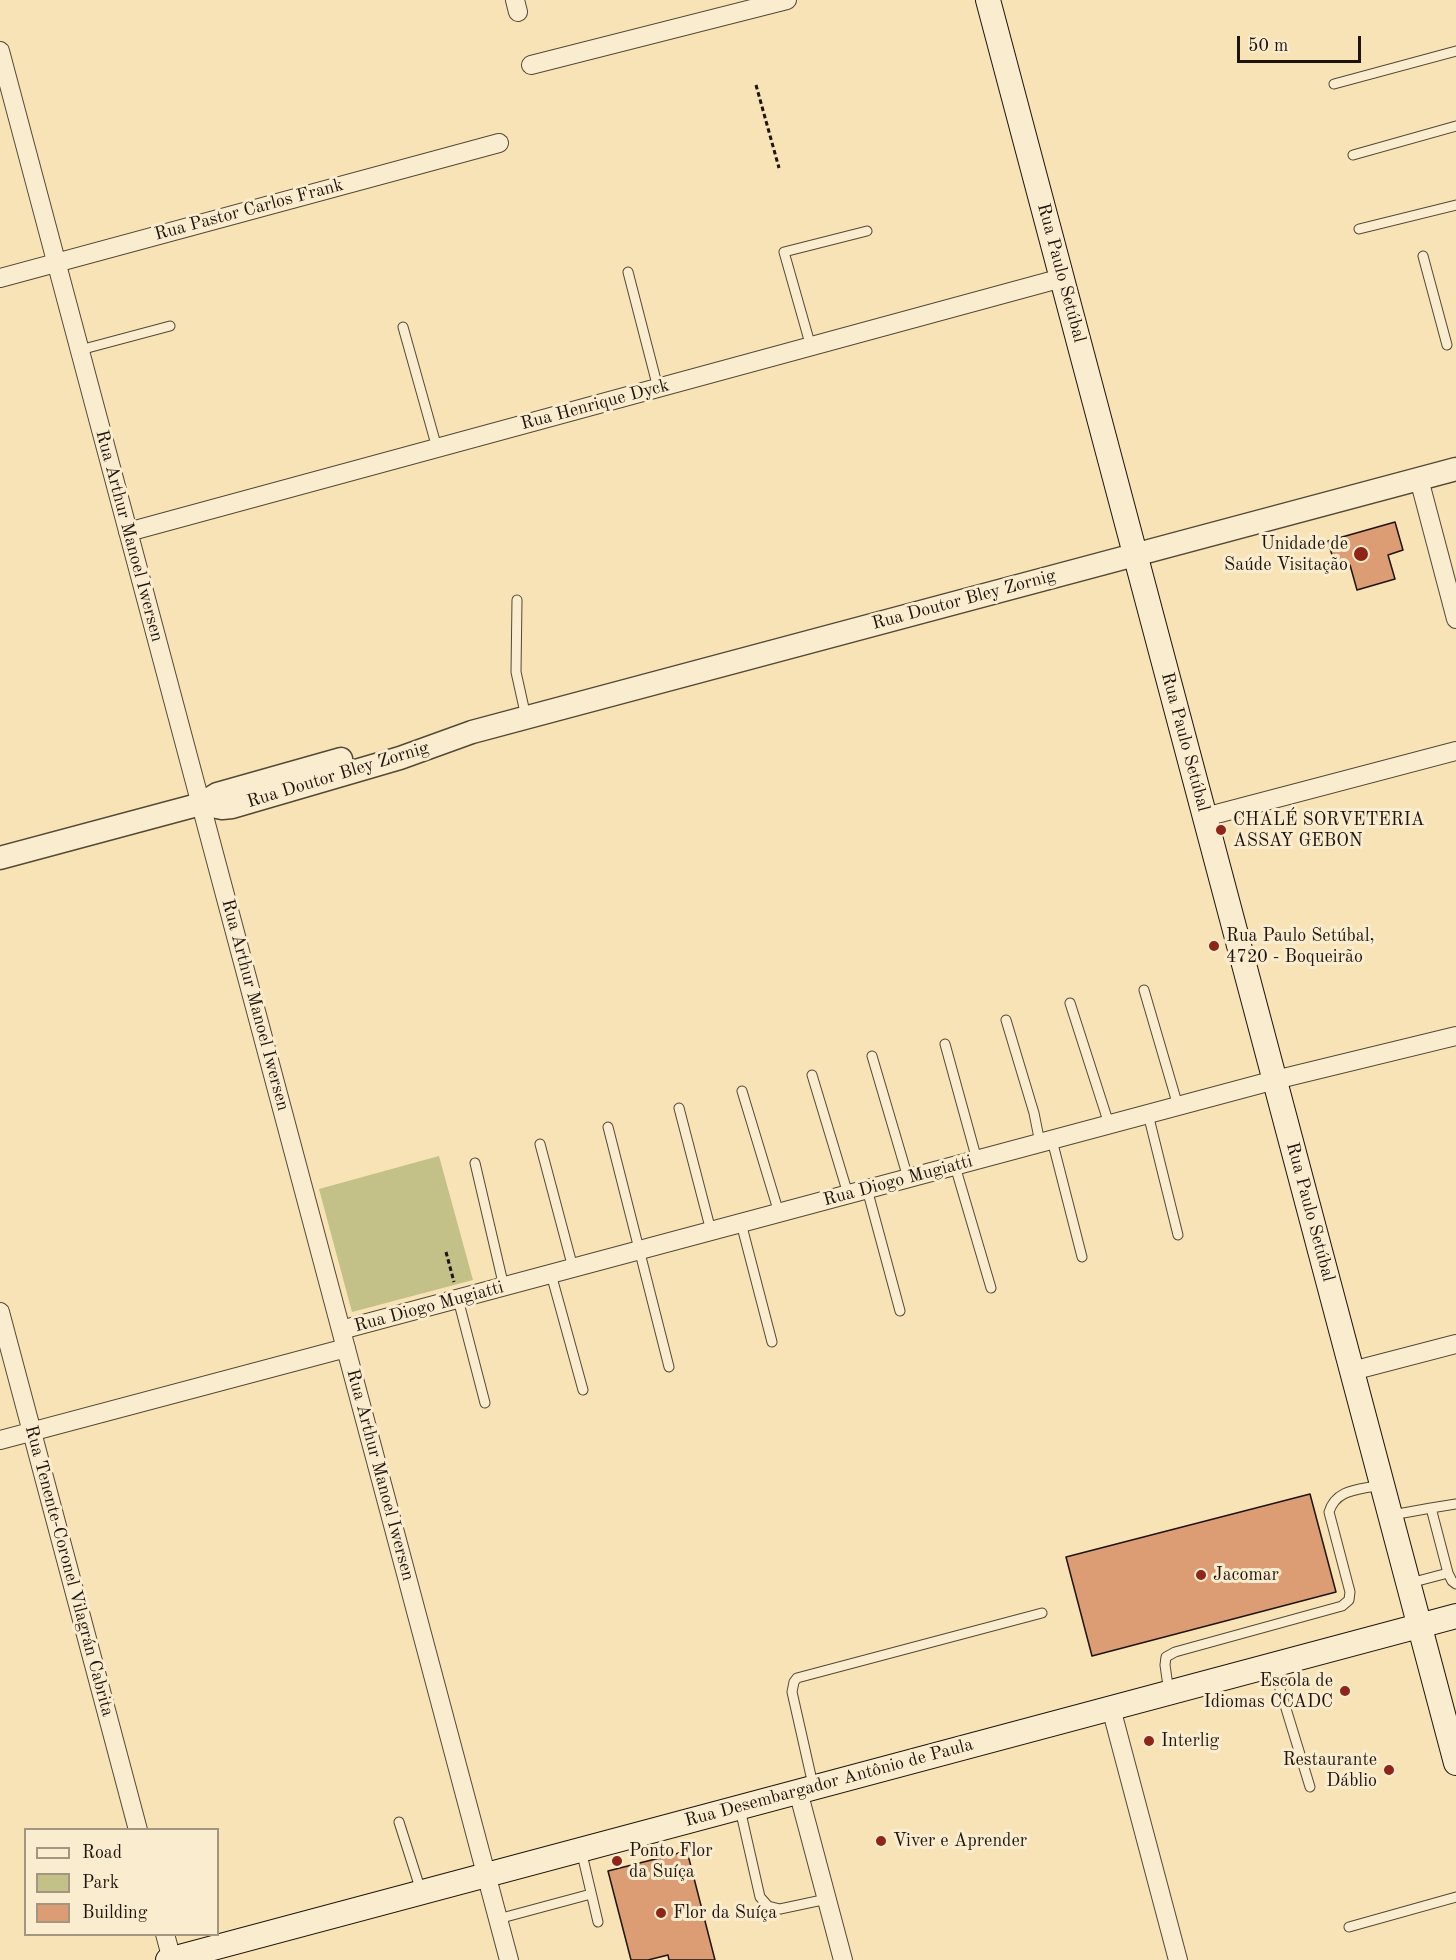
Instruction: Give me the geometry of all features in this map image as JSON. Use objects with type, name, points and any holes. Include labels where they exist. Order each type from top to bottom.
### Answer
[{"type":"main road","name":"Rua Paulo Setúbal","points":[[988,0],[1456,1763]]},
{"type":"main road","name":"Rua Desembargador Antônio de Paula","points":[[171,1960],[1456,1616]]},
{"type":"street","points":[[531,66],[786,0]]},
{"type":"street","name":"Rua Arthur Manoel Iwersen","points":[[0,51],[6,99],[57,262],[509,1960]]},
{"type":"street","name":"Rua Pastor Carlos Frank","points":[[0,278],[499,143]]},
{"type":"street","name":"Rua Henrique Dyck","points":[[128,532],[1062,278]]},
{"type":"street","name":"Rua Doutor Bley Zornig","points":[[0,858],[201,804],[222,808],[232,807],[400,758],[472,732],[526,717],[1456,469]]},
{"type":"street","points":[[1419,479],[1456,619]]},
{"type":"street","points":[[1205,818],[1456,751]]},
{"type":"street","name":"Rua Diogo Mugiatti","points":[[341,1330],[1275,1080],[1456,1036]]},
{"type":"street","name":"Rua Tenente-Coronel Vilagrán Cabrita","points":[[0,1312],[137,1828]]},
{"type":"street","points":[[1352,1371],[1456,1344]]},
{"type":"street","name":"Rua Diogo Mugiatti","points":[[0,1440],[346,1348]]},
{"type":"street","points":[[1111,1708],[1178,1960]]},
{"type":"street","points":[[806,1790],[827,1899],[843,1960]]},
{"type":"street","points":[[165,1936],[171,1960]]},
{"type":"lane","points":[[1334,84],[1456,51]]},
{"type":"lane","points":[[1353,155],[1456,126]]},
{"type":"lane","points":[[1359,229],[1456,205]]},
{"type":"lane","points":[[811,346],[784,252],[867,231]]},
{"type":"lane","points":[[1423,256],[1447,345]]},
{"type":"lane","points":[[628,272],[658,388]]},
{"type":"lane","points":[[80,350],[170,326]]},
{"type":"lane","points":[[403,327],[437,448]]},
{"type":"lane","points":[[517,600],[516,672],[526,717]]},
{"type":"lane","points":[[1144,990],[1178,1106]]},
{"type":"lane","points":[[1070,1003],[1109,1124]]},
{"type":"lane","points":[[1006,1020],[1082,1257]]},
{"type":"lane","points":[[945,1044],[977,1160]]},
{"type":"lane","points":[[872,1056],[908,1178]]},
{"type":"lane","points":[[812,1075],[848,1194]]},
{"type":"lane","points":[[742,1091],[778,1213]]},
{"type":"lane","points":[[679,1108],[711,1231]]},
{"type":"lane","points":[[1148,1114],[1178,1234]]},
{"type":"lane","points":[[608,1128],[669,1367]]},
{"type":"lane","points":[[540,1144],[573,1268]]},
{"type":"lane","points":[[475,1163],[504,1287]]},
{"type":"lane","points":[[955,1166],[991,1288]]},
{"type":"lane","points":[[867,1189],[900,1311]]},
{"type":"lane","points":[[741,1223],[772,1342]]},
{"type":"lane","points":[[551,1274],[583,1390]]},
{"type":"lane","points":[[458,1299],[485,1403]]},
{"type":"lane","points":[[1169,1693],[1166,1657],[1175,1652],[1342,1606],[1349,1600],[1350,1592],[1329,1512],[1333,1501],[1340,1495],[1382,1484]]},
{"type":"lane","points":[[1389,1515],[1456,1504]]},
{"type":"lane","points":[[1431,1508],[1448,1573],[1456,1584]]},
{"type":"lane","points":[[1408,1584],[1448,1573]]},
{"type":"lane","points":[[806,1790],[792,1692],[797,1678],[1042,1613]]},
{"type":"lane","points":[[1273,1665],[1310,1787]]},
{"type":"lane","points":[[739,1808],[760,1897],[768,1906],[780,1909],[827,1899]]},
{"type":"lane","points":[[399,1822],[421,1892]]},
{"type":"lane","points":[[581,1850],[598,1922]]},
{"type":"lane","points":[[498,1919],[591,1894]]},
{"type":"lane","points":[[1349,1926],[1456,1897]]},
{"type":"path","points":[[756,85],[779,168]]},
{"type":"path","points":[[446,1252],[458,1299]]},
{"type":"green space","points":[[439,1156],[473,1280],[352,1312],[319,1189]]},
{"type":"building","name":"Unidade de Saúde Visitação","points":[[1395,522],[1403,550],[1388,555],[1395,579],[1357,590],[1350,565],[1336,569],[1328,541]]},
{"type":"building","name":"Jacomar","points":[[1310,1494],[1336,1592],[1092,1656],[1066,1557]]},
{"type":"building","name":"Flor da Suíça","points":[[687,1851],[715,1960],[669,1960],[668,1955],[648,1960],[631,1960],[608,1871]]},
{"type":"place","name":"Unidade de Saúde Visitação","points":[[1361,554]]},
{"type":"place","name":"CHALÉ SORVETERIA ASSAY GEBON","points":[[1221,830]]},
{"type":"place","name":"Rua Paulo Setúbal, 4720 - Boqueirão","points":[[1214,946]]},
{"type":"place","name":"Jacomar","points":[[1201,1575]]},
{"type":"place","name":"Escola de Idiomas CCADC","points":[[1345,1691]]},
{"type":"place","name":"Interlig","points":[[1149,1741]]},
{"type":"place","name":"Restaurante Dáblio","points":[[1389,1770]]},
{"type":"place","name":"Viver e Aprender","points":[[881,1841]]},
{"type":"place","name":"Ponto Flor da Suíça","points":[[617,1861]]},
{"type":"place","name":"Flor da Suíça","points":[[661,1913]]}]
